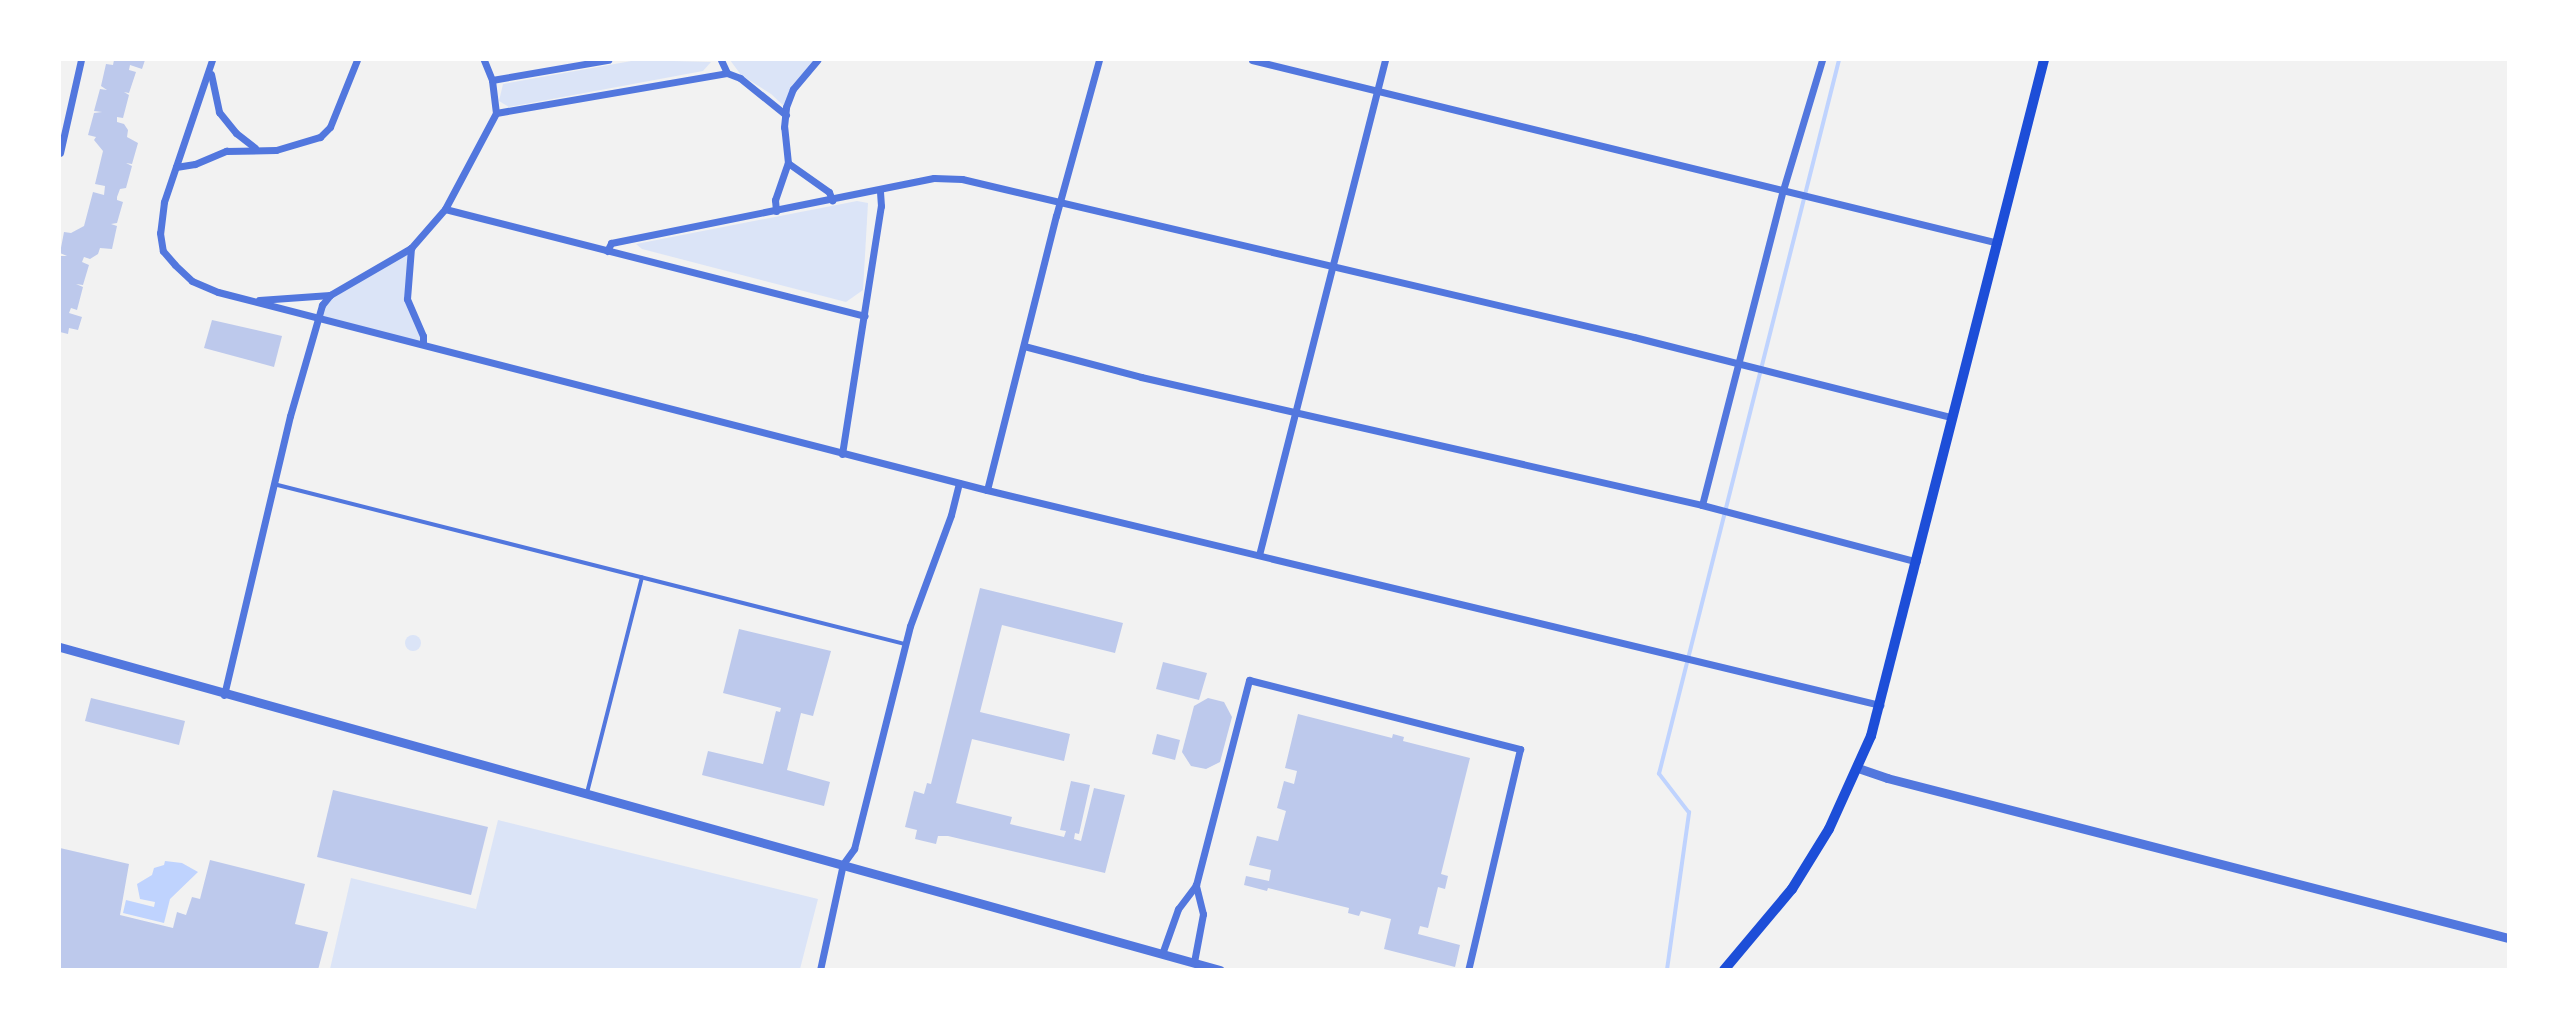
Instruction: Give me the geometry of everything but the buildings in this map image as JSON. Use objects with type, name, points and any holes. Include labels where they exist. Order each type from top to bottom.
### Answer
[{"type":"main road","points":[[1724,970],[1792,889],[1829,829],[1858,768],[1880,705],[1998,243],[2040,60]]},
{"type":"street","points":[[60,153],[81,60]]},
{"type":"street","points":[[212,60],[167,194],[160,233],[163,251],[192,281],[251,301],[423,343],[842,454],[1880,705]]},
{"type":"street","points":[[176,167],[195,164],[226,150],[276,150],[320,137],[330,127],[357,60]]},
{"type":"street","points":[[224,696],[274,484],[322,305],[330,295],[411,248],[445,209],[496,113],[492,80],[484,60]]},
{"type":"street","points":[[492,80],[608,60]]},
{"type":"street","points":[[721,60],[727,73]]},
{"type":"street","points":[[776,211],[775,200],[788,163],[786,115],[793,89],[817,60]]},
{"type":"street","points":[[987,490],[1099,60]]},
{"type":"street","points":[[1252,60],[1998,243]]},
{"type":"street","points":[[1259,555],[1385,60]]},
{"type":"street","points":[[1703,505],[1783,190],[1822,60]]},
{"type":"street","points":[[210,72],[219,111],[236,133],[255,148]]},
{"type":"street","points":[[496,113],[727,73],[740,78],[786,115]]},
{"type":"street","points":[[788,163],[829,192],[832,200]]},
{"type":"street","points":[[607,251],[611,243],[880,191],[933,178],[962,179],[1739,364],[1953,418]]},
{"type":"street","points":[[842,454],[881,206],[880,191]]},
{"type":"street","points":[[445,209],[865,316]]},
{"type":"street","points":[[411,248],[407,299],[423,336],[423,343]]},
{"type":"street","points":[[251,301],[330,295]]},
{"type":"street","points":[[1024,346],[1296,412],[1703,505],[1917,562]]},
{"type":"street","points":[[820,970],[843,864],[854,849],[905,644],[951,515],[959,483]]},
{"type":"street","points":[[60,648],[224,696],[843,864],[1220,970]]},
{"type":"street","points":[[1161,954],[1178,909],[1196,886],[1249,680],[1520,750],[1468,970]]},
{"type":"street","points":[[1858,768],[1887,778],[2508,938]]},
{"type":"street","points":[[1196,886],[1203,914],[1199,966]]},
{"type":"lane","points":[[274,484],[905,644]]},
{"type":"lane","points":[[586,795],[642,578]]},
{"type":"shaded area","points":[[637,60],[711,62],[703,71],[509,107],[499,101],[503,84]]},
{"type":"shaded area","points":[[730,60],[817,60],[784,106],[771,94],[741,75]]},
{"type":"shaded area","points":[[857,201],[868,203],[863,290],[846,302],[642,249],[636,244]]},
{"type":"shaded area","points":[[411,248],[407,299],[423,343],[318,318],[330,295]]},
{"type":"shaded area","points":[[410,635],[416,635],[421,643],[419,649],[410,651],[405,646],[405,640]]},
{"type":"shaded area","points":[[498,820],[818,899],[800,969],[330,969],[351,878],[476,909]]},
{"type":"water","points":[[165,861],[182,863],[198,872],[170,899],[164,923],[123,913],[126,900],[154,907],[155,902],[140,899],[137,884],[152,875],[154,868],[164,865]]},
{"type":"waterway","points":[[1667,970],[1689,813],[1659,774],[1839,60]]}]
